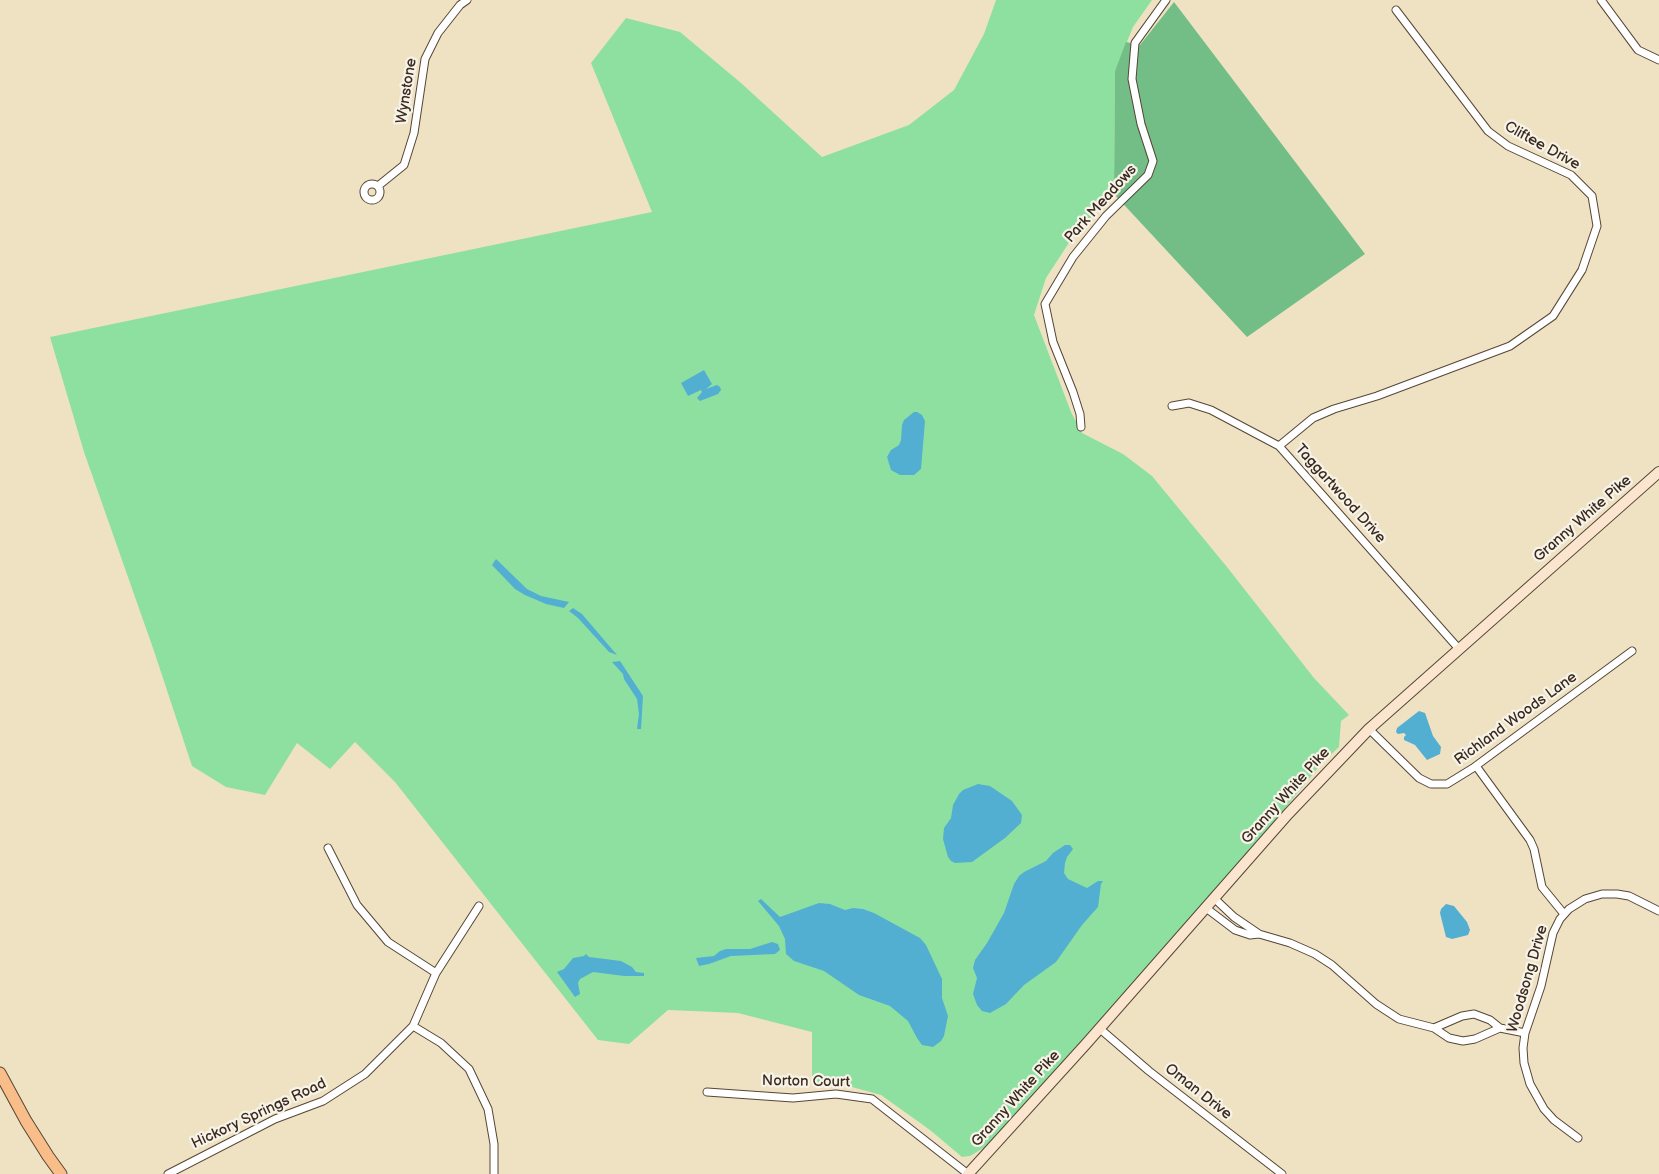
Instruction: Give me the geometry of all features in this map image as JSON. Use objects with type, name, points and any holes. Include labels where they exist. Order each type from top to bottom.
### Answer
[{"type":"main road","name":"Granny White Pike","points":[[968,1174],[1288,814],[1369,728],[1659,472]]},
{"type":"main road","points":[[0,1074],[26,1122],[61,1174]]},
{"type":"street","name":"Wynstone","points":[[378,186],[404,165],[414,133],[424,58],[438,33],[460,5],[467,0]]},
{"type":"street","name":"Park Meadows","points":[[1081,428],[1080,414],[1053,342],[1045,304],[1073,257],[1106,216],[1148,175],[1153,161],[1141,124],[1132,79],[1135,42],[1166,0]]},
{"type":"street","points":[[1601,0],[1638,50],[1659,60]]},
{"type":"street","name":"Cliftee Drive","points":[[1279,446],[1313,418],[1510,346],[1539,326],[1553,316],[1582,270],[1597,226],[1592,196],[1571,175],[1508,146],[1488,131],[1396,10]]},
{"type":"street","name":"Taggartwood Drive","points":[[1172,406],[1189,403],[1211,410],[1279,446],[1459,649]]},
{"type":"street","name":"Richland Woods Lane","points":[[1369,728],[1415,774],[1428,783],[1447,784],[1476,766],[1632,651]]},
{"type":"street","points":[[1476,766],[1530,840],[1534,849],[1542,887],[1564,914]]},
{"type":"street","points":[[328,848],[357,905],[388,942],[436,973]]},
{"type":"street","name":"Woodsong Drive","points":[[1578,1138],[1549,1115],[1533,1092],[1524,1063],[1525,1033],[1541,986],[1551,939],[1564,914],[1586,899],[1608,893],[1629,896],[1659,911]]},
{"type":"street","points":[[1214,898],[1234,916],[1259,934],[1309,950],[1332,965],[1382,1009],[1399,1019],[1434,1028],[1449,1038],[1462,1041],[1475,1039],[1500,1028]]},
{"type":"street","name":"Hickory Springs Road","points":[[168,1174],[275,1120],[323,1101],[365,1074],[412,1026],[436,973],[479,906]]},
{"type":"street","points":[[1206,908],[1235,930],[1250,935],[1259,934]]},
{"type":"street","points":[[1434,1028],[1462,1016],[1474,1014],[1490,1020],[1500,1028],[1525,1033]]},
{"type":"street","points":[[412,1026],[441,1043],[469,1069],[488,1109],[494,1144],[494,1174]]},
{"type":"street","name":"Oman Drive","points":[[1099,1028],[1149,1071],[1282,1174]]},
{"type":"street","name":"Norton Court","points":[[707,1092],[793,1098],[836,1094],[872,1100],[968,1174]]},
{"type":"green space","points":[[996,0],[1152,0],[1133,27],[1115,71],[1114,194],[1074,235],[1046,278],[1034,315],[1071,412],[1082,433],[1123,454],[1152,476],[1227,567],[1314,678],[1349,715],[1341,721],[1339,747],[1321,764],[1233,872],[987,1146],[970,1156],[962,1157],[930,1130],[881,1095],[841,1084],[812,1084],[812,1032],[738,1013],[668,1010],[629,1044],[598,1040],[395,782],[355,742],[330,769],[297,743],[265,795],[226,787],[192,766],[84,452],[50,337],[652,212],[591,63],[626,18],[680,32],[741,83],[822,157],[909,125],[954,90],[984,34]]},
{"type":"green space","points":[[1174,2],[1365,254],[1247,337],[1114,194],[1115,71],[1126,42],[1140,45]]},
{"type":"water","points":[[704,370],[712,384],[706,389],[717,385],[721,390],[718,394],[700,401],[697,398],[702,392],[701,390],[688,396],[681,383]]},
{"type":"water","points":[[914,412],[922,415],[925,421],[921,469],[914,475],[900,475],[891,470],[887,457],[891,450],[899,445],[904,420]]},
{"type":"water","points":[[496,559],[527,589],[541,596],[569,602],[564,608],[546,604],[525,595],[515,589],[492,565]]},
{"type":"water","points":[[573,608],[582,614],[617,655],[609,652],[578,618],[569,611]]},
{"type":"water","points":[[620,661],[643,696],[641,729],[637,729],[639,714],[637,699],[624,679],[623,674],[612,662]]},
{"type":"water","points":[[1419,711],[1425,713],[1433,736],[1441,747],[1440,754],[1427,760],[1415,745],[1404,740],[1406,735],[1404,733],[1398,734],[1396,732],[1397,728]]},
{"type":"water","points":[[978,784],[990,786],[1012,801],[1022,815],[1021,823],[1005,838],[972,862],[955,863],[948,857],[943,839],[944,828],[951,818],[953,805],[959,794],[963,790]]},
{"type":"water","points":[[1065,845],[1070,845],[1073,849],[1065,863],[1064,873],[1068,879],[1087,888],[1098,881],[1103,881],[1098,907],[1082,925],[1056,962],[1024,985],[1006,1004],[990,1013],[982,1011],[977,1005],[973,994],[977,978],[973,968],[975,960],[1004,913],[1014,884],[1019,876],[1046,861],[1053,853]]},
{"type":"water","points":[[761,899],[780,917],[819,903],[830,904],[845,910],[853,908],[863,909],[920,938],[926,945],[942,979],[942,998],[948,1016],[944,1036],[941,1041],[933,1047],[922,1045],[908,1021],[890,1006],[859,995],[824,971],[794,961],[786,954],[785,939],[779,926],[758,901]]},
{"type":"water","points":[[1446,904],[1454,906],[1467,922],[1470,930],[1468,935],[1452,939],[1446,937],[1440,913]]},
{"type":"water","points":[[772,942],[778,944],[780,950],[775,954],[731,956],[699,966],[696,958],[714,956],[726,949],[750,949]]},
{"type":"water","points":[[586,954],[589,957],[621,961],[632,967],[636,972],[644,973],[644,976],[624,976],[593,972],[580,979],[578,983],[580,994],[575,997],[557,972],[564,969],[573,958]]}]
